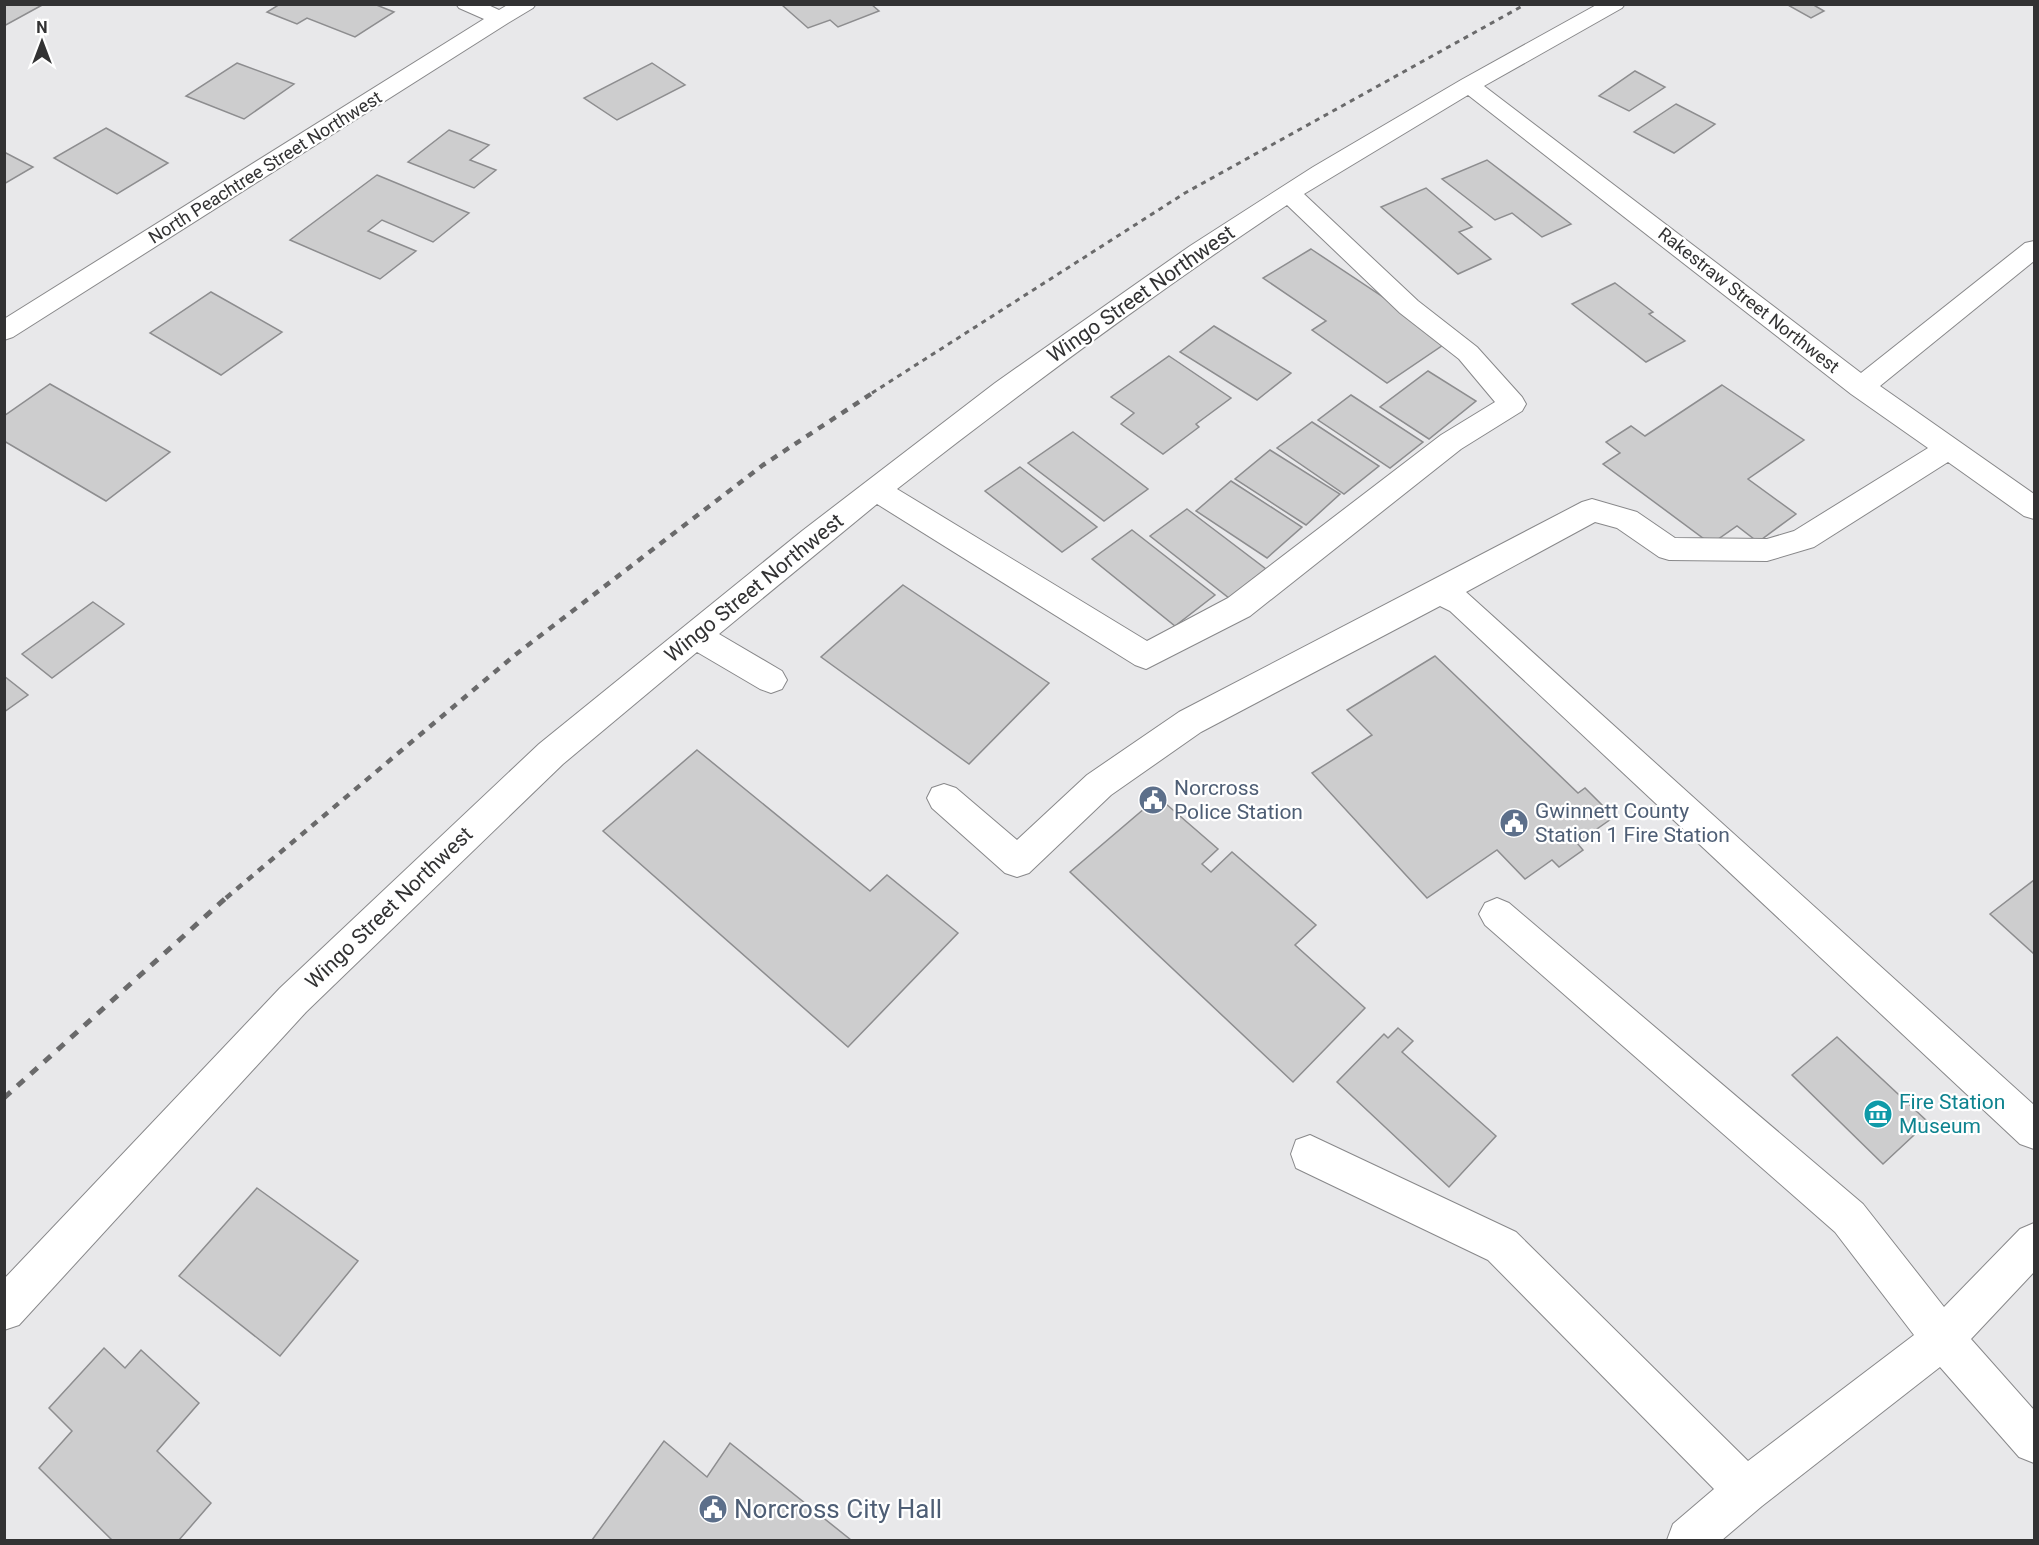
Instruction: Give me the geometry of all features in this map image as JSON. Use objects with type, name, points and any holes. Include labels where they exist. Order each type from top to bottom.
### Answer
[{"type":"street","name":"North Peachtree Street Northwest","points":[[4,331],[485,10],[526,4]]},
{"type":"street","name":"Wingo Street Northwest","points":[[4,1310],[293,1000],[550,754],[695,635],[828,540],[876,489],[1005,390],[1199,252],[1289,193],[1469,85],[1615,4]]},
{"type":"street","name":"Rakestraw Street Northwest","points":[[1469,85],[1861,387],[2034,508]]},
{"type":"street","points":[[876,489],[1146,656],[1239,607],[1450,442],[1512,404],[1468,353],[1371,273],[1289,193]]},
{"type":"street","points":[[1861,387],[2034,249]]},
{"type":"street","points":[[944,798],[1017,862],[1099,785],[1190,722],[1592,510],[1627,520],[1669,549],[1767,550],[1804,539],[1950,448]]},
{"type":"street","points":[[1440,592],[1461,603],[2034,1130]]},
{"type":"street","points":[[695,635],[771,680]]},
{"type":"street","points":[[1497,914],[1849,1218],[1892,1277],[1942,1339],[2034,1442]]},
{"type":"street","points":[[1310,1154],[1502,1246],[1746,1490]]},
{"type":"street","points":[[1689,1540],[1746,1490],[1942,1339],[2034,1244]]},
{"type":"building","points":[[4,4],[44,4],[4,26]]},
{"type":"building","points":[[280,4],[374,4],[394,12],[355,37],[307,18],[297,24],[267,12]]},
{"type":"building","points":[[871,4],[879,11],[838,27],[830,20],[808,28],[782,5]]},
{"type":"building","points":[[1786,4],[1812,4],[1824,11],[1811,18]]},
{"type":"building","points":[[237,63],[294,84],[244,119],[186,96]]},
{"type":"building","points":[[652,63],[685,85],[617,120],[584,98]]},
{"type":"building","points":[[1635,71],[1665,87],[1629,111],[1599,96]]},
{"type":"building","points":[[1676,104],[1715,124],[1674,153],[1634,132]]},
{"type":"building","points":[[106,128],[168,163],[117,194],[54,158]]},
{"type":"building","points":[[449,130],[489,145],[470,160],[496,170],[474,188],[408,162]]},
{"type":"building","points":[[4,152],[33,167],[4,184]]},
{"type":"building","points":[[1487,160],[1571,224],[1542,237],[1512,213],[1495,220],[1442,179]]},
{"type":"building","points":[[377,175],[469,213],[433,242],[382,220],[368,231],[416,251],[380,279],[290,240]]},
{"type":"building","points":[[1426,188],[1472,227],[1459,232],[1491,259],[1458,274],[1381,207]]},
{"type":"building","points":[[1311,249],[1449,341],[1387,383],[1312,330],[1326,321],[1263,278]]},
{"type":"building","points":[[1615,283],[1653,312],[1649,314],[1685,341],[1646,362],[1572,304]]},
{"type":"building","points":[[211,292],[282,332],[221,375],[150,333]]},
{"type":"building","points":[[1214,326],[1291,373],[1257,400],[1180,352]]},
{"type":"building","points":[[1169,356],[1231,398],[1196,424],[1199,427],[1163,454],[1121,424],[1134,413],[1111,397]]},
{"type":"building","points":[[1428,371],[1476,401],[1429,439],[1380,407]]},
{"type":"building","points":[[50,384],[170,452],[106,501],[4,441],[4,416]]},
{"type":"building","points":[[1722,385],[1804,440],[1748,479],[1796,514],[1758,542],[1737,526],[1711,544],[1603,464],[1620,453],[1606,442],[1631,426],[1645,436]]},
{"type":"building","points":[[1351,395],[1423,442],[1390,468],[1318,420]]},
{"type":"building","points":[[1312,422],[1379,466],[1344,494],[1277,448]]},
{"type":"building","points":[[1073,432],[1148,489],[1104,521],[1028,463]]},
{"type":"building","points":[[1270,450],[1340,494],[1306,525],[1235,479]]},
{"type":"building","points":[[1020,467],[1097,527],[1062,552],[985,491]]},
{"type":"building","points":[[1231,481],[1302,527],[1267,558],[1196,511]]},
{"type":"building","points":[[1187,509],[1266,569],[1229,598],[1150,536]]},
{"type":"building","points":[[1132,530],[1215,595],[1175,626],[1092,559]]},
{"type":"building","points":[[903,585],[1049,683],[969,764],[821,657]]},
{"type":"building","points":[[93,602],[124,624],[52,678],[22,654]]},
{"type":"building","points":[[1435,656],[1578,793],[1585,788],[1614,817],[1577,843],[1583,850],[1559,867],[1552,860],[1525,879],[1497,850],[1427,898],[1312,773],[1372,735],[1347,710]]},
{"type":"building","points":[[4,676],[28,695],[4,712]]},
{"type":"building","points":[[697,750],[870,891],[887,875],[958,933],[848,1047],[603,831]]},
{"type":"building","points":[[1158,797],[1218,849],[1202,864],[1211,872],[1232,852],[1316,925],[1295,945],[1365,1008],[1293,1082],[1070,872]]},
{"type":"building","points":[[2034,880],[2034,954],[1990,914]]},
{"type":"building","points":[[1398,1028],[1413,1041],[1402,1052],[1496,1136],[1449,1187],[1337,1082],[1384,1034],[1388,1038]]},
{"type":"building","points":[[1837,1037],[1928,1122],[1883,1164],[1792,1075]]},
{"type":"building","points":[[257,1188],[358,1261],[280,1356],[179,1276]]},
{"type":"building","points":[[104,1348],[125,1368],[141,1350],[199,1403],[157,1451],[211,1503],[179,1540],[112,1540],[39,1468],[72,1431],[49,1408]]},
{"type":"building","name":"Norcross City Hall","points":[[664,1441],[707,1477],[730,1443],[851,1540],[592,1540]]},
{"type":"railway","points":[[872,393],[1185,193],[1526,4]]},
{"type":"railway","points":[[226,898],[515,655],[763,465],[874,392]]},
{"type":"railway","points":[[4,1098],[228,896]]},
{"type":"place","name":"Norcross Police Station","points":[[1153,800]]},
{"type":"place","name":"Gwinnett County Station 1 Fire Station","points":[[1514,823]]},
{"type":"place","name":"Fire Station Museum","points":[[1878,1114]]},
{"type":"place","name":"Norcross City Hall","points":[[713,1509]]}]
